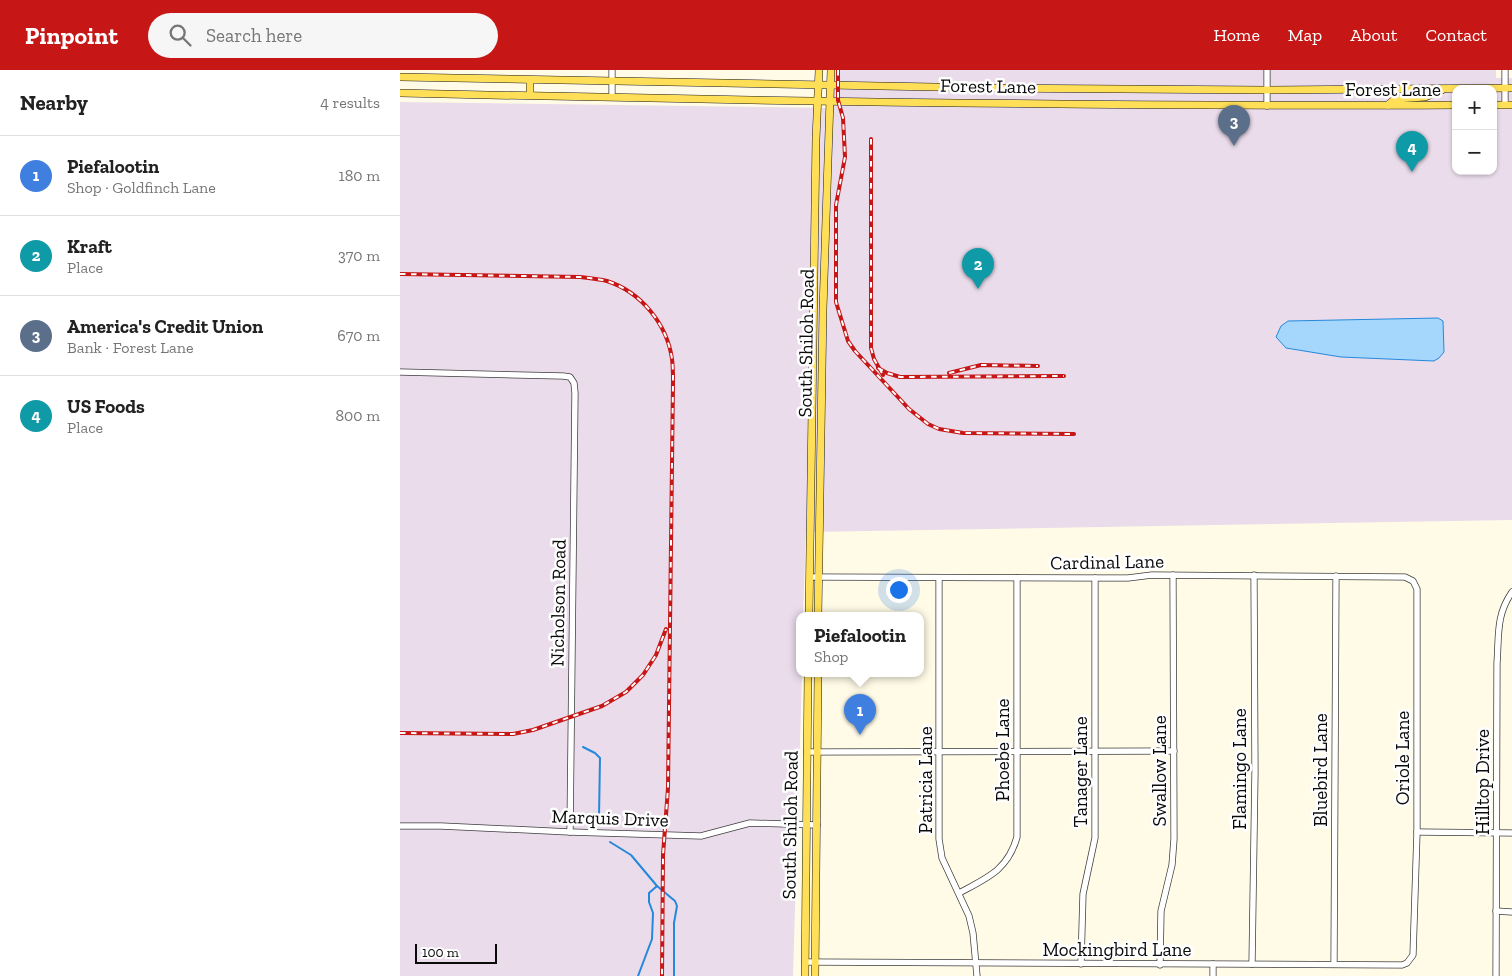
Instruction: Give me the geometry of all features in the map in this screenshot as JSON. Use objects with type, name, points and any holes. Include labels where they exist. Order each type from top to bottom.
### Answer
[{"type":"main road","name":"South Shiloh Road","points":[[809,612],[819,70]]},
{"type":"main road","name":"South Shiloh Road","points":[[818,612],[828,101],[831,70]]},
{"type":"main road","name":"Forest Lane","points":[[400,77],[983,88],[1266,90],[1509,88]]},
{"type":"main road","points":[[530,80],[530,95]]},
{"type":"main road","points":[[1388,105],[1395,99],[1425,97],[1444,89]]},
{"type":"main road","name":"Forest Lane","points":[[400,93],[817,101],[1267,106],[1452,105]]},
{"type":"main road","name":"South Shiloh Road","points":[[805,976],[808,677]]},
{"type":"main road","name":"South Shiloh Road","points":[[815,976],[818,677]]},
{"type":"street","points":[[612,70],[612,96]]},
{"type":"street","points":[[1267,70],[1267,106]]},
{"type":"street","points":[[1505,70],[1509,88],[1509,105]]},
{"type":"street","name":"Nicholson Road","points":[[400,372],[570,377],[574,383],[570,832]]},
{"type":"street","name":"Cardinal Lane","points":[[810,577],[1095,578],[1173,575],[1405,577]]},
{"type":"street","name":"Swallow Lane","points":[[1160,965],[1161,911],[1172,865],[1174,839],[1173,575]]},
{"type":"street","name":"Flamingo Lane","points":[[1252,964],[1255,772],[1254,575]]},
{"type":"street","name":"Bluebird Lane","points":[[1334,964],[1336,576]]},
{"type":"street","name":"Oriole Lane","points":[[1405,577],[1413,581],[1417,589],[1417,832],[1414,944]]},
{"type":"street","name":"Patricia Lane","points":[[940,578],[940,847],[942,858],[971,923],[977,976]]},
{"type":"street","name":"Phoebe Lane","points":[[959,893],[1002,868],[1014,848],[1017,837],[1017,578]]},
{"type":"street","name":"Tanager Lane","points":[[1081,964],[1083,894],[1095,838],[1095,578]]},
{"type":"street","name":"Hilltop Drive","points":[[1496,976],[1496,833],[1500,615],[1512,592]]},
{"type":"street","points":[[807,752],[1174,751]]},
{"type":"street","name":"Marquis Drive","points":[[400,826],[701,836],[750,823],[817,825]]},
{"type":"street","points":[[1417,832],[1512,833]]},
{"type":"street","points":[[1496,911],[1512,912]]},
{"type":"street","name":"Mockingbird Lane","points":[[805,962],[1402,965],[1407,963],[1413,955],[1414,944]]},
{"type":"street","points":[[1213,964],[1213,976]]},
{"type":"shaded area","points":[[835,70],[1496,70],[1496,78],[1512,78],[1512,520],[806,532],[803,612],[796,612],[796,677],[802,677],[793,976],[400,976],[400,102],[833,108]]},
{"type":"water","points":[[1438,318],[1443,321],[1444,352],[1434,361],[1341,357],[1286,348],[1276,337],[1281,326],[1288,321]]},
{"type":"waterway","points":[[583,747],[600,758],[599,817]]},
{"type":"waterway","points":[[610,842],[631,855],[657,886],[675,901],[677,906],[674,923],[674,976]]},
{"type":"waterway","points":[[638,976],[652,939],[653,913],[649,902],[649,893],[657,886]]},
{"type":"railway","points":[[838,70],[838,100],[843,118],[845,157],[836,205],[836,302],[848,341],[909,409],[928,424],[939,429],[963,433],[1074,434]]},
{"type":"railway","points":[[871,139],[871,348],[874,359],[883,375]]},
{"type":"railway","points":[[400,274],[580,277],[607,281],[631,293],[641,301],[665,334],[672,362],[673,382],[668,788],[663,855],[662,976]]},
{"type":"railway","points":[[949,373],[981,365],[1038,366]]},
{"type":"railway","points":[[878,368],[900,377],[1064,376]]},
{"type":"railway","points":[[400,733],[513,734],[533,730],[602,706],[626,692],[643,675],[656,655],[666,629]]},
{"type":"place","name":"America's Credit Union","points":[[1234,146]]},
{"type":"place","name":"US Foods","points":[[1412,172]]},
{"type":"place","name":"Kraft","points":[[978,289]]},
{"type":"place","name":"Piefalootin","points":[[860,735]]}]
